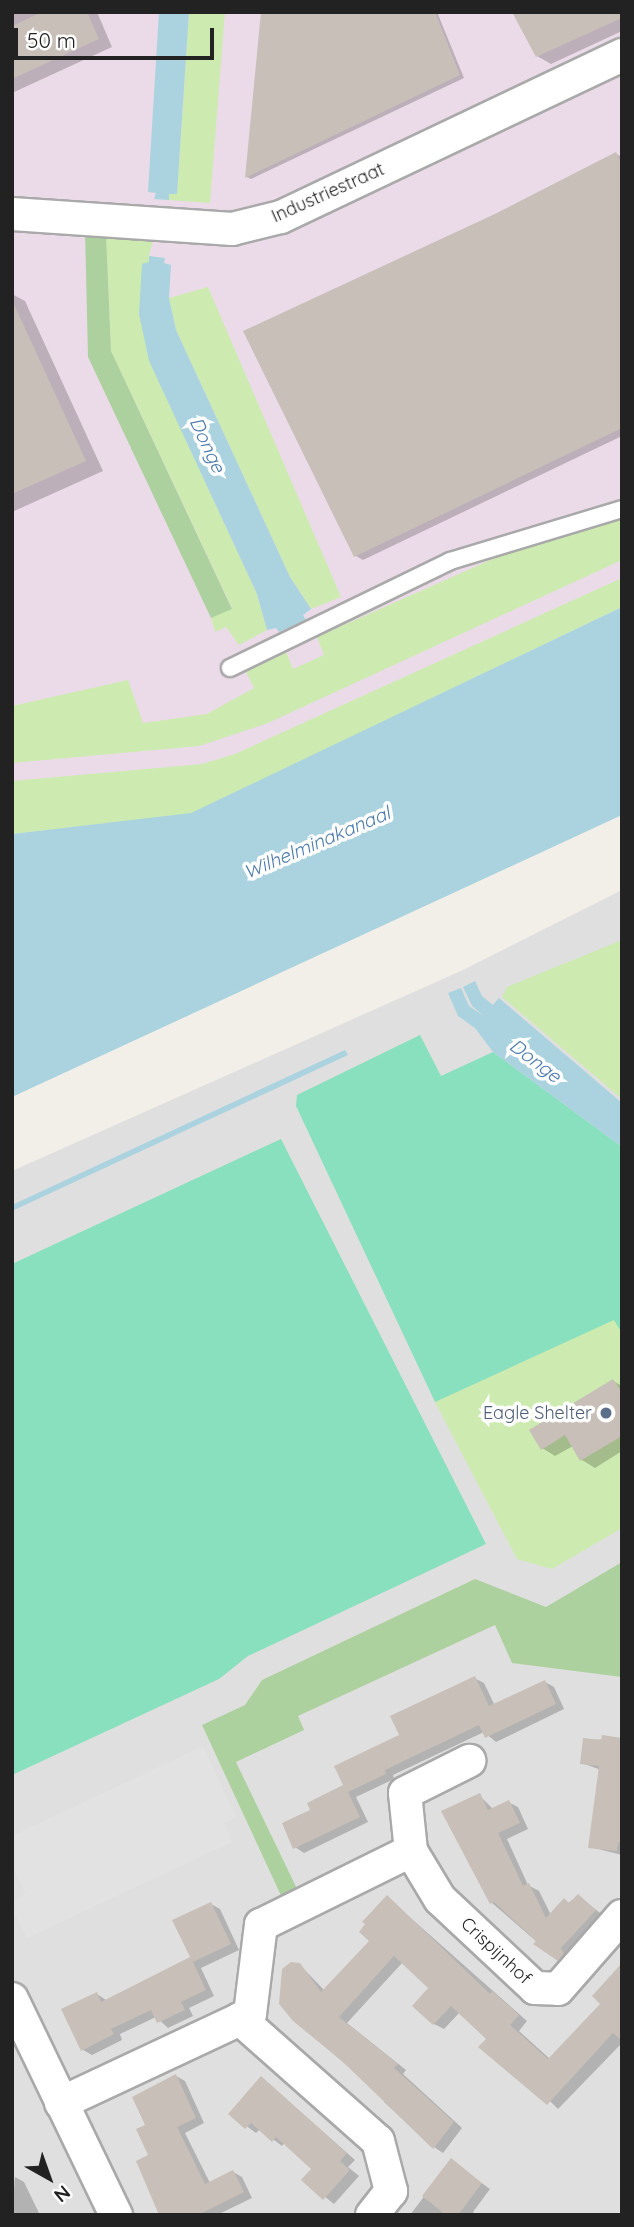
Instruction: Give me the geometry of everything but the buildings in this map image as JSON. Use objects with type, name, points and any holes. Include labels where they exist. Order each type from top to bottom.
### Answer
[{"type":"street","name":"Industriestraat","points":[[12,214],[232,229],[281,217],[622,55]]},
{"type":"street","name":"Crispijnhof","points":[[469,1761],[405,1793],[411,1851],[440,1899],[535,1988],[558,1989],[622,1916]]},
{"type":"street","points":[[61,2103],[250,2014],[261,1926],[411,1851]]},
{"type":"street","points":[[12,1999],[116,2215]]},
{"type":"street","points":[[240,2019],[378,2141],[391,2191],[372,2215]]},
{"type":"lane","points":[[230,668],[450,561],[622,509]]},
{"type":"shaded area","points":[[12,12],[622,12],[622,594],[213,785],[12,806]]},
{"type":"shaded area","points":[[622,890],[622,2215],[12,2215],[12,1171],[463,970]]},
{"type":"shaded area","points":[[203,1746],[236,1817],[224,1823],[232,1842],[27,1938],[12,1909],[12,1901],[26,1894],[12,1866],[12,1836]]},
{"type":"green space","points":[[189,12],[225,12],[210,203],[169,200],[169,194],[177,193]]},
{"type":"green space","points":[[85,231],[106,233],[111,351],[232,609],[211,618],[88,357]]},
{"type":"green space","points":[[106,233],[154,235],[149,256],[149,360],[257,594],[267,630],[239,645],[226,627],[215,632],[211,618],[232,608],[111,351]]},
{"type":"green space","points":[[208,287],[341,597],[311,609],[290,577],[176,330],[169,298]]},
{"type":"green space","points":[[622,520],[622,560],[268,723],[199,746],[12,763],[12,706],[128,680],[143,723],[207,714],[254,688],[246,672],[286,652],[293,669],[324,655],[317,637],[540,538]]},
{"type":"green space","points":[[622,578],[622,607],[191,814],[12,834],[12,781],[202,764],[235,754]]},
{"type":"green space","points":[[622,940],[622,1099],[502,997],[507,987]]},
{"type":"green space","points":[[420,1035],[441,1076],[493,1052],[622,1147],[622,1333],[614,1320],[435,1402],[296,1106],[297,1095]]},
{"type":"green space","points":[[281,1139],[486,1544],[248,1656],[219,1679],[12,1775],[12,1264]]},
{"type":"green space","points":[[614,1319],[622,1333],[622,1528],[552,1569],[517,1559],[435,1402]]},
{"type":"green space","points":[[622,1562],[622,1677],[512,1663],[495,1625],[298,1716],[304,1730],[236,1762],[300,1895],[284,1902],[202,1725],[245,1705],[262,1680],[475,1579],[546,1607]]},
{"type":"water","points":[[159,12],[189,12],[177,194],[169,194],[169,200],[154,199],[156,193],[148,192]]},
{"type":"water","name":"Donge","points":[[149,256],[165,258],[164,263],[171,265],[169,298],[176,330],[290,577],[311,609],[303,615],[306,620],[279,632],[276,628],[267,630],[257,594],[149,361],[139,314],[142,264],[149,262]]},
{"type":"water","name":"Wilhelminakanaal","points":[[622,607],[622,815],[12,1097],[12,834],[191,813]]},
{"type":"water","name":"Donge","points":[[475,981],[482,996],[493,1005],[499,998],[622,1103],[622,1147],[493,1052],[475,1028],[458,1016],[448,993],[461,988],[469,1006],[484,1016],[472,1006],[463,987]]},
{"type":"water","points":[[345,1050],[348,1055],[12,1211],[12,1205]]},
{"type":"place","name":"Eagle Shelter","points":[[606,1413]]}]
